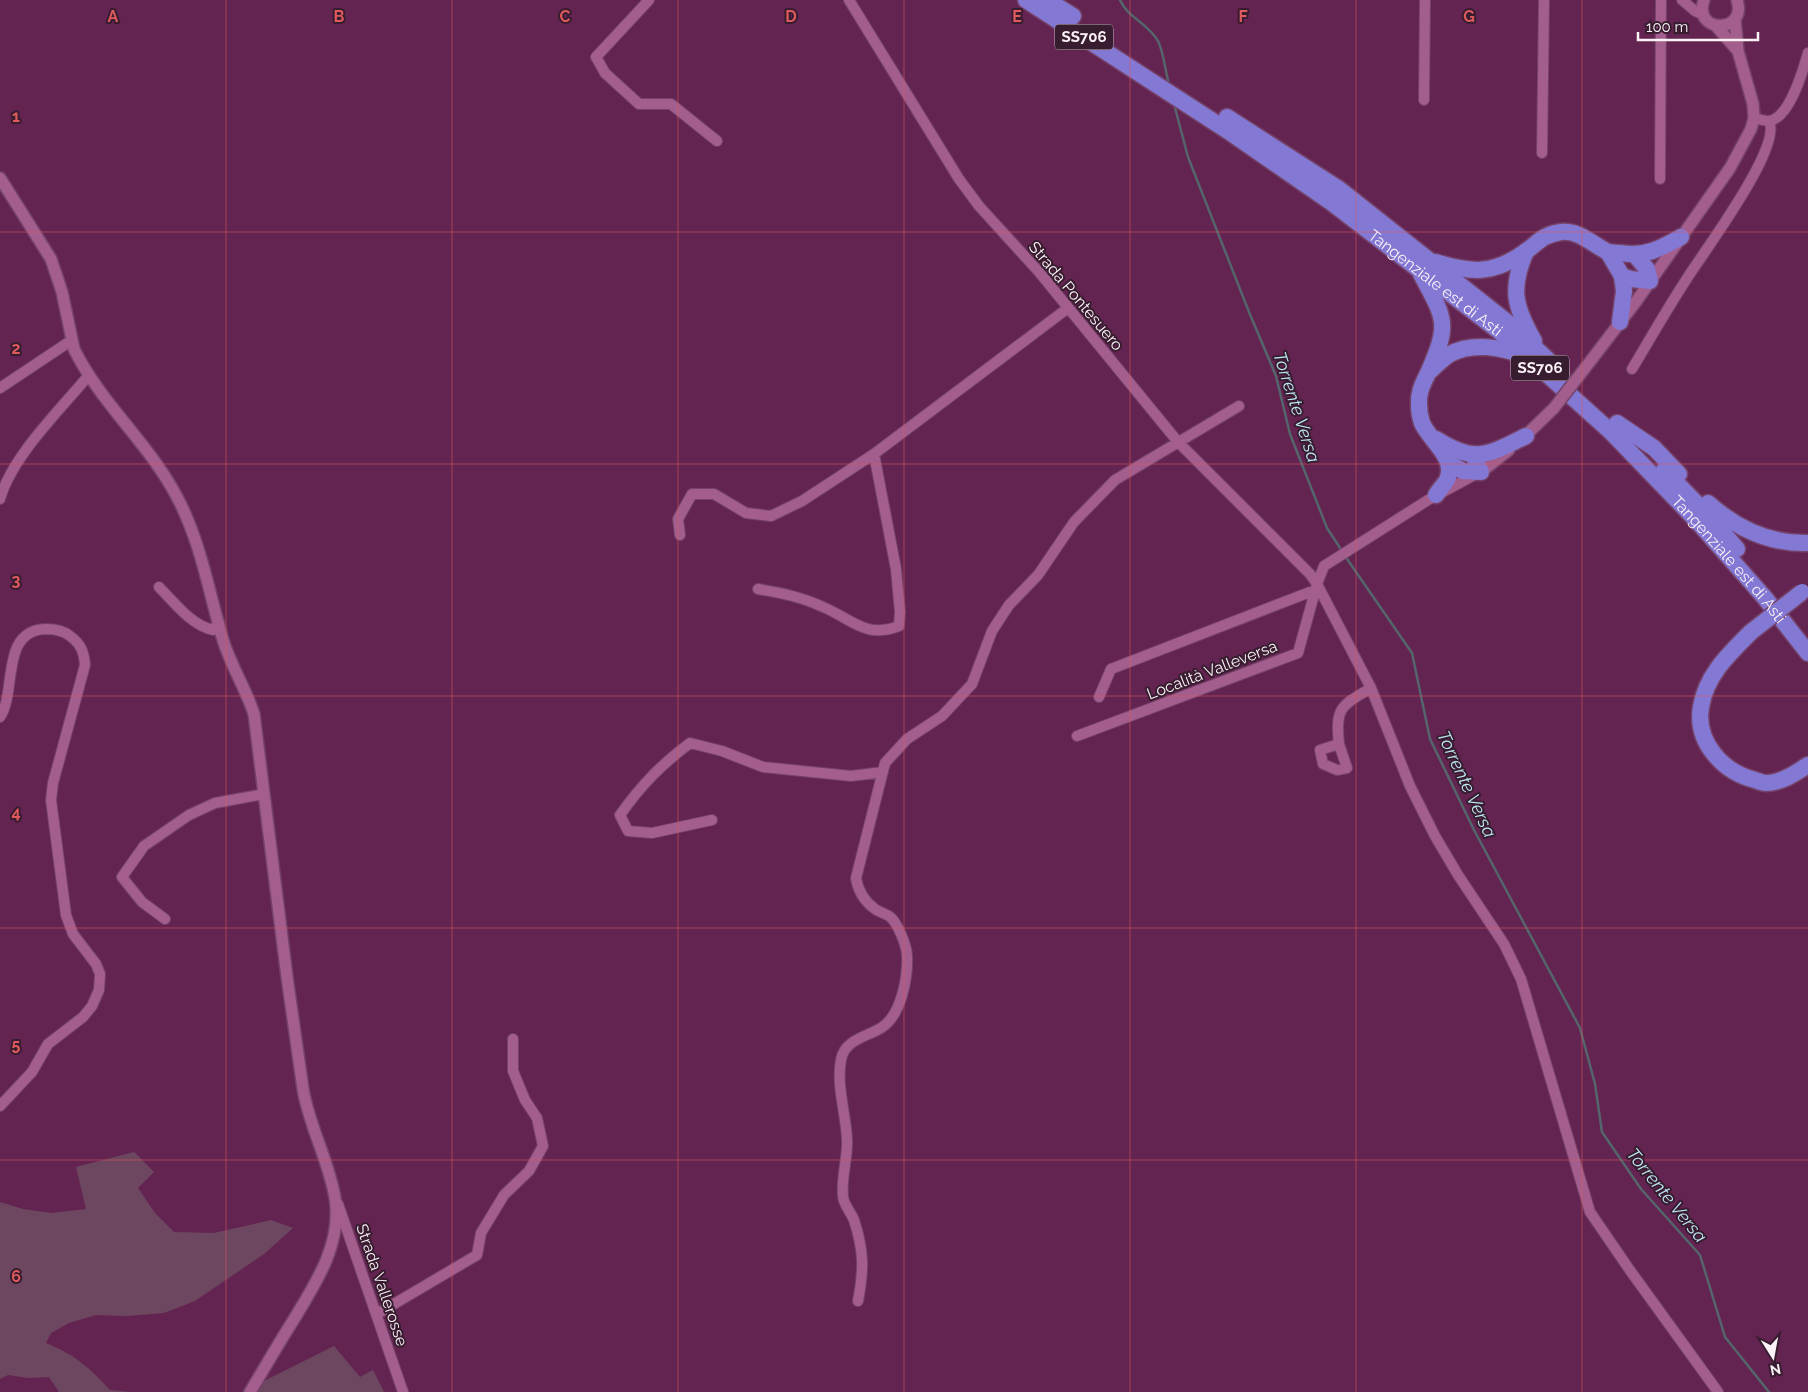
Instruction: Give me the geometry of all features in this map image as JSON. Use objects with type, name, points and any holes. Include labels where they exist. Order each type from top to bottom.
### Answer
[{"type":"highway","name":"Tangenziale est di Asti","points":[[1026,0],[1220,112],[1339,189],[1423,264]]},
{"type":"highway","name":"Tangenziale est di Asti","points":[[1048,0],[1228,131],[1507,322],[1536,356],[1698,521],[1765,598],[1808,652]]},
{"type":"highway","points":[[1473,455],[1480,472],[1463,471],[1449,463],[1422,422],[1419,403],[1420,391],[1442,338],[1442,321],[1423,264],[1470,271],[1491,269],[1509,262],[1526,251],[1536,241],[1570,232],[1608,252],[1635,255],[1655,251],[1681,237]]},
{"type":"highway","points":[[1526,251],[1518,269],[1516,292],[1520,314],[1536,356]]},
{"type":"highway","points":[[1608,252],[1622,276],[1624,291],[1620,322]]},
{"type":"highway","points":[[1622,276],[1650,281],[1647,269],[1635,255]]},
{"type":"highway","points":[[1428,373],[1449,354],[1466,348],[1482,347],[1536,356]]},
{"type":"highway","name":"Tangenziale est di Asti","points":[[1536,356],[1617,423],[1707,514],[1772,590],[1808,636]]},
{"type":"highway","points":[[1617,423],[1654,448],[1710,505],[1734,525],[1761,537],[1790,544],[1808,543]]},
{"type":"highway","points":[[1432,436],[1453,450],[1473,455],[1495,451],[1526,436]]},
{"type":"highway","points":[[1436,495],[1448,479],[1449,463]]},
{"type":"highway","points":[[1805,589],[1751,632],[1726,657],[1708,683],[1700,708],[1702,728],[1709,750],[1724,766],[1744,777],[1766,783],[1789,777],[1808,765]]},
{"type":"highway","points":[[1765,598],[1780,628],[1808,662]]},
{"type":"street","points":[[649,0],[596,57],[605,73],[638,104],[671,104],[717,141]]},
{"type":"street","points":[[1424,100],[1425,0]]},
{"type":"street","points":[[1542,153],[1544,0]]},
{"type":"street","points":[[1660,179],[1661,0]]},
{"type":"street","points":[[1682,0],[1695,11],[1704,15]]},
{"type":"street","points":[[1704,0],[1702,7],[1704,15],[1738,51]]},
{"type":"street","points":[[1716,26],[1726,25],[1737,10],[1748,0]]},
{"type":"street","name":"Strada Pontesuero","points":[[847,1],[958,178],[985,213],[1039,272],[1178,442],[1310,574],[1371,688],[1410,786],[1435,836],[1458,875],[1504,944],[1521,979],[1590,1212],[1718,1392]]},
{"type":"street","points":[[1099,697],[1111,669],[1310,592],[1316,588],[1324,566],[1436,495],[1480,472],[1526,436],[1554,408],[1620,322],[1730,168],[1751,129],[1754,118],[1751,92],[1738,51],[1737,10]]},
{"type":"street","points":[[1754,118],[1770,121],[1779,116],[1799,81],[1808,53]]},
{"type":"street","points":[[1632,369],[1686,279],[1714,240],[1753,175],[1768,146],[1772,129],[1770,121]]},
{"type":"street","points":[[0,178],[51,259],[62,292],[72,340],[78,357],[99,391],[144,448],[178,499],[196,543],[229,656],[254,714],[305,1105],[333,1189],[336,1214],[333,1239],[328,1255],[312,1288],[250,1392]]},
{"type":"street","points":[[680,535],[678,519],[692,494],[714,494],[746,513],[771,516],[802,502],[874,454],[1068,308]]},
{"type":"street","points":[[0,388],[72,340]]},
{"type":"street","points":[[0,500],[6,484],[35,439],[89,375]]},
{"type":"street","points":[[858,1302],[862,1276],[862,1243],[853,1216],[843,1198],[847,1141],[841,1085],[841,1059],[846,1047],[863,1036],[882,1028],[897,1010],[906,978],[908,954],[901,934],[890,916],[875,909],[860,894],[856,878],[885,763],[906,739],[942,716],[972,684],[992,631],[1009,605],[1038,575],[1074,522],[1115,480],[1239,406]]},
{"type":"street","points":[[758,589],[792,595],[824,607],[862,628],[886,631],[899,626],[900,612],[896,569],[874,454]]},
{"type":"street","points":[[159,587],[183,612],[202,628],[214,630],[218,623]]},
{"type":"street","name":"Località Valleversa","points":[[1077,736],[1298,653],[1316,588]]},
{"type":"street","points":[[0,717],[4,709],[14,654],[26,636],[39,630],[51,629],[69,634],[77,642],[84,655],[85,665],[51,800],[66,915],[73,934],[96,964],[100,974],[99,990],[92,1006],[83,1017],[48,1044],[32,1072],[0,1106]]},
{"type":"street","points":[[1339,744],[1337,721],[1346,703],[1371,688]]},
{"type":"street","points":[[712,820],[652,833],[628,831],[620,815],[638,790],[664,764],[690,743],[722,751],[763,767],[851,776],[883,772]]},
{"type":"street","points":[[165,918],[142,902],[122,877],[144,846],[189,815],[215,803],[264,794]]},
{"type":"street","points":[[377,1314],[477,1255],[481,1233],[504,1195],[529,1171],[543,1146],[537,1118],[524,1100],[513,1071],[514,1039]]},
{"type":"street","name":"Strada Vallerosse","points":[[333,1189],[403,1392]]},
{"type":"shaded area","points":[[134,1152],[154,1172],[138,1188],[155,1213],[174,1232],[214,1233],[271,1220],[293,1228],[264,1254],[195,1301],[164,1313],[127,1316],[96,1315],[69,1323],[51,1333],[46,1343],[81,1362],[110,1390],[130,1392],[59,1392],[49,1377],[28,1378],[8,1375],[0,1379],[0,1202],[23,1209],[51,1213],[86,1209],[76,1167]]},
{"type":"shaded area","points":[[334,1346],[360,1377],[373,1370],[384,1392],[258,1392],[264,1381]]},
{"type":"waterway","name":"Torrente Versa","points":[[1120,0],[1123,6],[1158,41],[1169,84]]},
{"type":"waterway","name":"Torrente Versa","points":[[1174,104],[1188,157],[1276,376],[1290,434],[1327,528],[1342,551]]},
{"type":"waterway","name":"Torrente Versa","points":[[1345,556],[1412,653],[1430,739],[1474,830],[1580,1028],[1595,1084],[1602,1132],[1641,1189],[1700,1255],[1725,1337],[1769,1392]]}]
